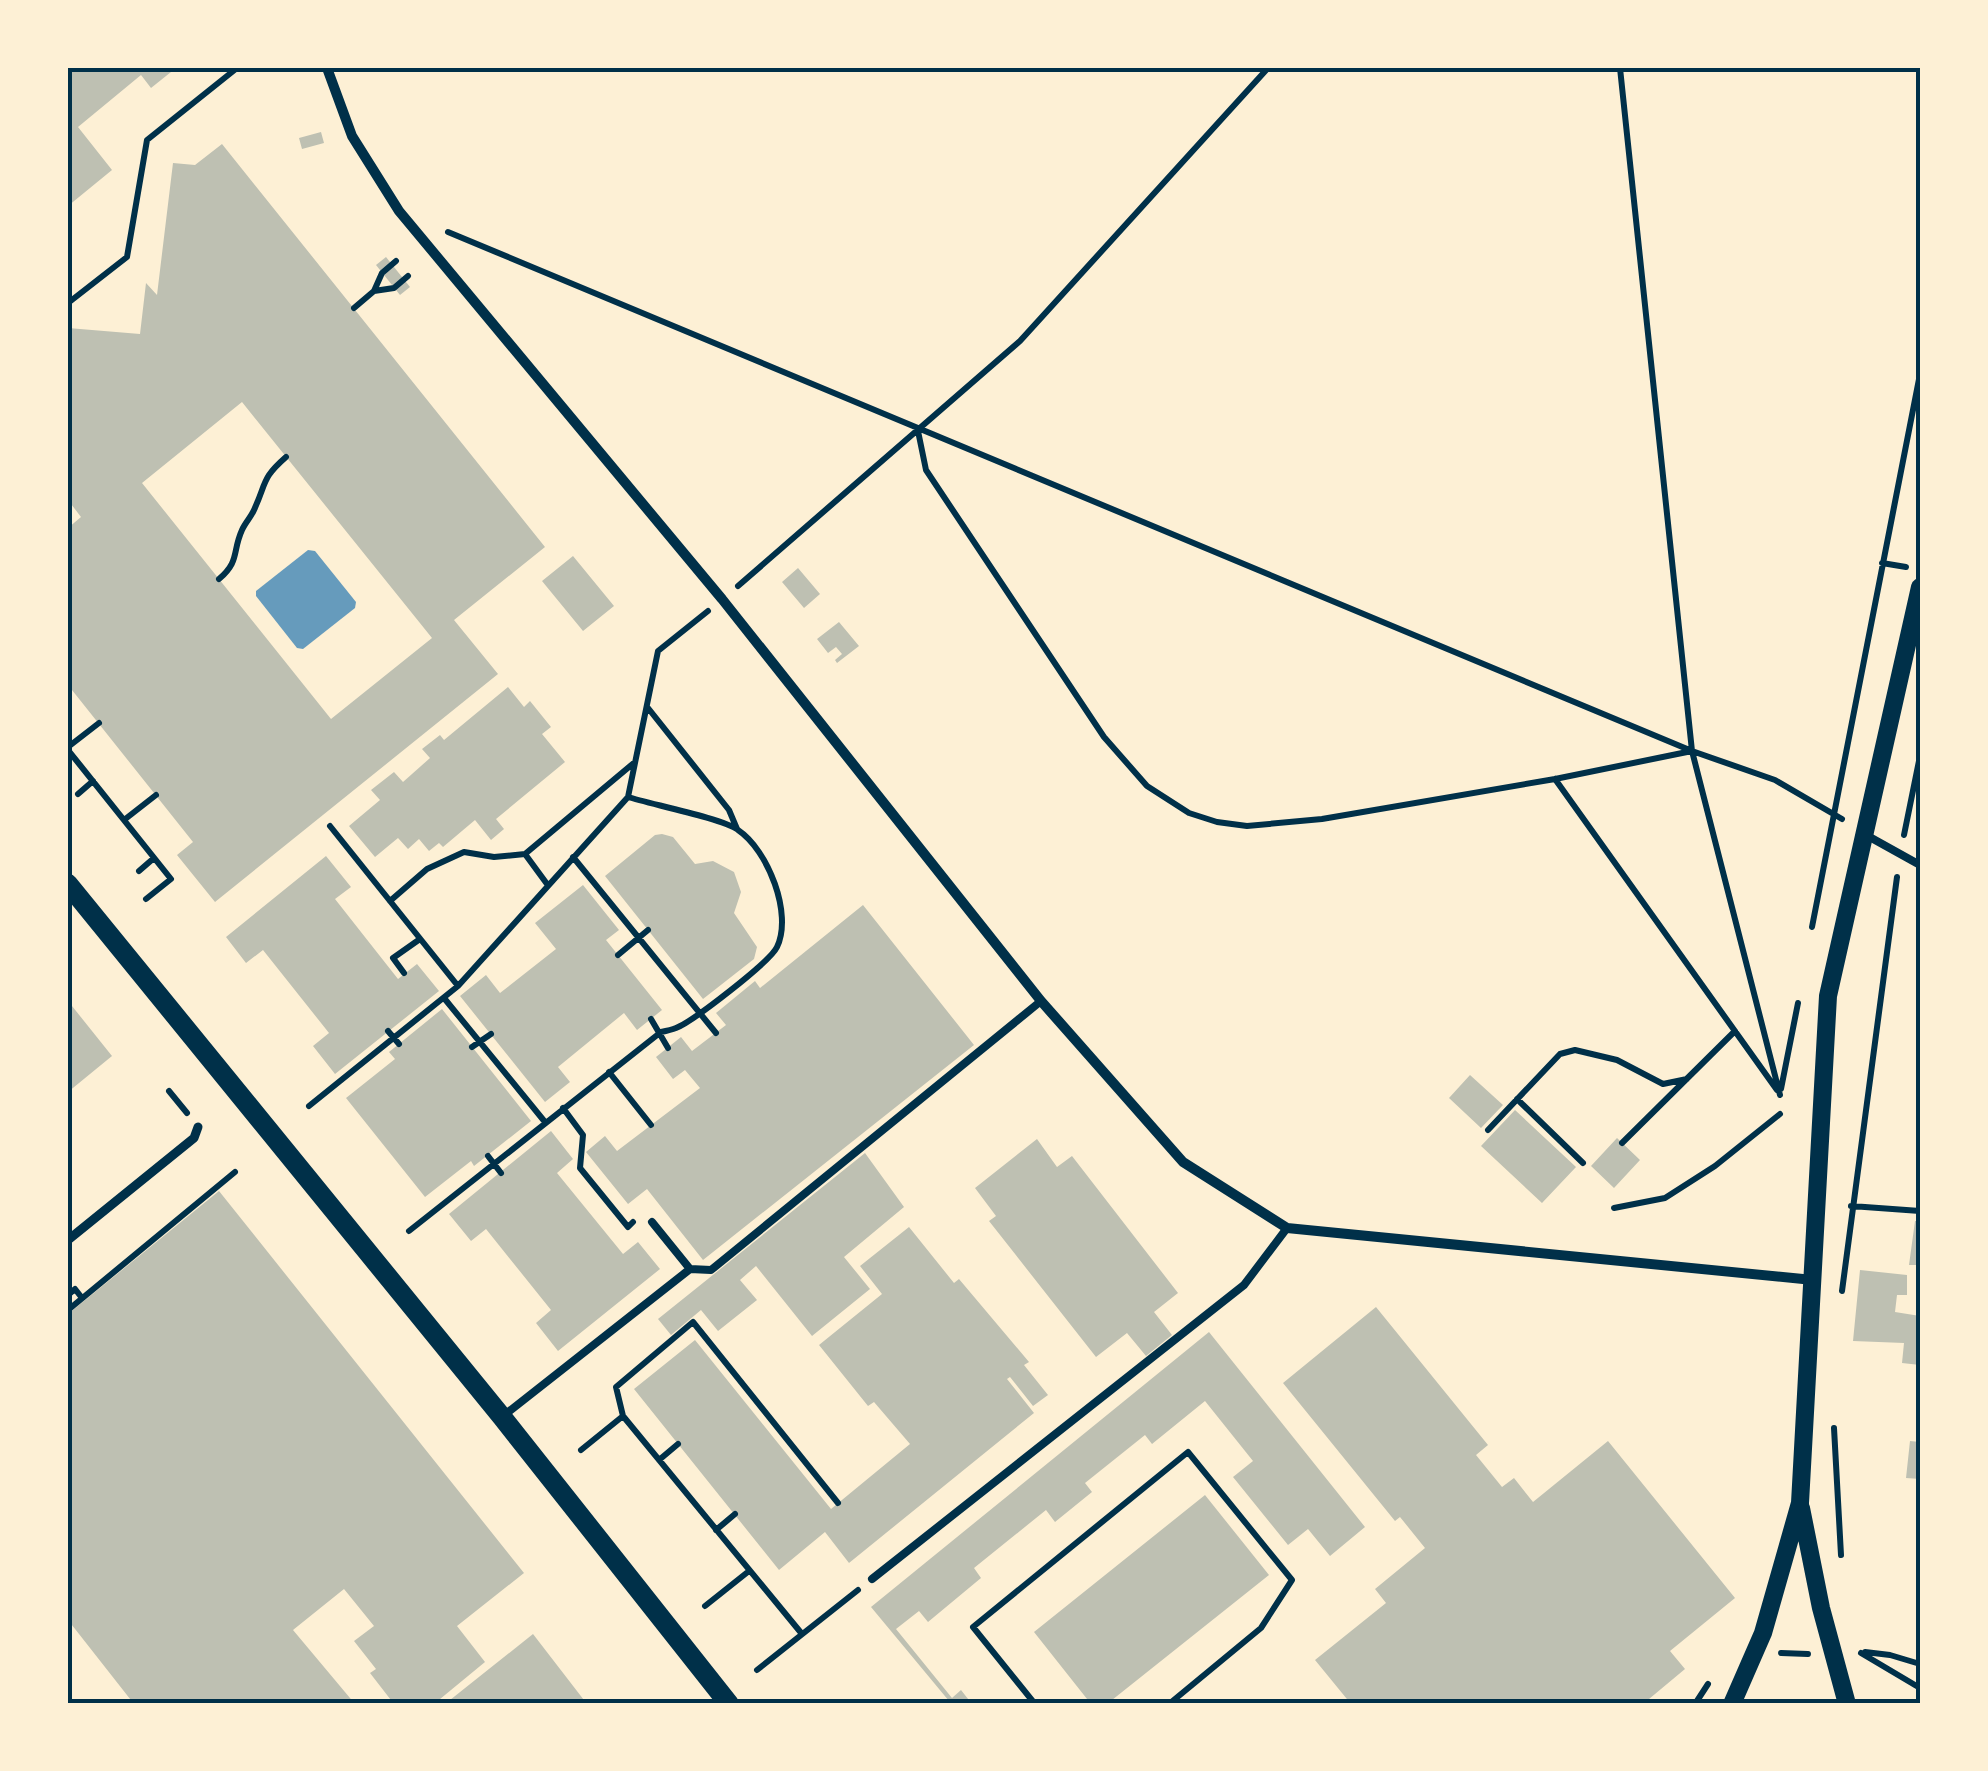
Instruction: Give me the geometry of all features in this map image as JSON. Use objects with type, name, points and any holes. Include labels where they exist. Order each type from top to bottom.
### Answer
[{"type":"main road","points":[[68,884],[502,1416],[729,1704]]},
{"type":"street","points":[[327,68],[352,136],[400,211],[722,599],[1041,1000],[1184,1162],[1288,1228],[1813,1280]]},
{"type":"street","points":[[1732,1704],[1778,1584],[1800,1503],[1825,1023],[1861,831],[1920,588]]},
{"type":"street","points":[[68,1240],[194,1138],[198,1127]]},
{"type":"street","points":[[1800,1503],[1847,1704]]},
{"type":"street","points":[[1745,1676],[1748,1704]]},
{"type":"lane","points":[[1861,831],[1920,864]]},
{"type":"lane","points":[[502,1416],[690,1269],[711,1270],[1041,1000]]},
{"type":"lane","points":[[652,1222],[690,1269]]},
{"type":"lane","points":[[872,1579],[1244,1285],[1288,1228]]},
{"type":"path","points":[[737,586],[1020,341],[1268,68]]},
{"type":"path","points":[[1620,68],[1692,751],[1780,1095]]},
{"type":"path","points":[[68,304],[127,257],[147,140],[233,69]]},
{"type":"path","points":[[442,230],[1692,751],[1775,780],[1861,831]]},
{"type":"path","points":[[354,308],[374,291],[382,273],[396,262]]},
{"type":"path","points":[[374,291],[394,288],[408,276]]},
{"type":"path","points":[[1812,931],[1920,374]]},
{"type":"path","points":[[918,431],[926,470],[1104,737],[1167,802],[1188,814],[1217,822],[1264,825],[1322,819],[1692,751]]},
{"type":"path","points":[[219,578],[236,558],[241,532],[254,512],[266,474],[286,457]]},
{"type":"path","points":[[310,1106],[402,1026],[458,986],[628,798],[658,651],[709,610]]},
{"type":"path","points":[[408,1230],[660,1032],[678,1028],[762,966],[777,947],[781,919],[777,886],[758,851],[738,829],[730,810],[647,707]]},
{"type":"path","points":[[98,723],[68,748],[171,879],[146,899]]},
{"type":"path","points":[[1842,1295],[1900,854],[1920,756]]},
{"type":"path","points":[[390,901],[428,870],[464,852],[494,857],[525,854],[636,762]]},
{"type":"path","points":[[1555,779],[1780,1095]]},
{"type":"path","points":[[78,794],[93,782]]},
{"type":"path","points":[[124,820],[156,794]]},
{"type":"path","points":[[628,798],[738,829]]},
{"type":"path","points":[[330,826],[458,986]]},
{"type":"path","points":[[525,854],[547,884]]},
{"type":"path","points":[[573,857],[716,1033]]},
{"type":"path","points":[[139,871],[154,858]]},
{"type":"path","points":[[618,954],[648,930]]},
{"type":"path","points":[[404,973],[393,958],[420,938]]},
{"type":"path","points":[[650,952],[660,944]]},
{"type":"path","points":[[1780,1095],[1801,986]]},
{"type":"path","points":[[444,998],[545,1122]]},
{"type":"path","points":[[651,1019],[668,1048]]},
{"type":"path","points":[[388,1031],[399,1044]]},
{"type":"path","points":[[1622,1143],[1735,1031]]},
{"type":"path","points":[[472,1048],[490,1034]]},
{"type":"path","points":[[1488,1130],[1560,1054],[1575,1050],[1617,1060],[1663,1084],[1687,1079]]},
{"type":"path","points":[[609,1072],[651,1125]]},
{"type":"path","points":[[1517,1100],[1584,1163]]},
{"type":"path","points":[[562,1108],[583,1135],[580,1168],[628,1226],[644,1213],[652,1222]]},
{"type":"path","points":[[1614,1208],[1665,1198],[1715,1166],[1780,1114]]},
{"type":"path","points":[[488,1156],[501,1172]]},
{"type":"path","points":[[68,1310],[235,1172]]},
{"type":"path","points":[[1851,1206],[1920,1211]]},
{"type":"path","points":[[68,1295],[75,1289],[82,1298]]},
{"type":"path","points":[[802,1634],[623,1416],[616,1387],[693,1322],[743,1392],[838,1503]]},
{"type":"path","points":[[1833,1410],[1841,1558]]},
{"type":"path","points":[[581,1450],[623,1416]]},
{"type":"path","points":[[659,1460],[678,1444]]},
{"type":"path","points":[[1035,1704],[973,1627],[1188,1452],[1292,1580],[1262,1628],[1170,1704]]},
{"type":"path","points":[[716,1530],[735,1514]]},
{"type":"path","points":[[705,1606],[750,1571]]},
{"type":"path","points":[[757,1670],[872,1579]]},
{"type":"path","points":[[1858,1652],[1920,1688]]},
{"type":"path","points":[[1745,1676],[1778,1653],[1835,1657],[1858,1652],[1890,1655],[1920,1664]]},
{"type":"path","points":[[1018,1704],[1028,1695]]},
{"type":"water","points":[[308,550],[315,551],[356,602],[355,608],[303,649],[297,648],[256,591]]},
{"type":"building","points":[[68,68],[176,68],[151,88],[141,75],[78,127],[112,170],[68,206]]},
{"type":"building","points":[[321,132],[324,143],[302,149],[299,138]]},
{"type":"building","points":[[222,144],[545,547],[454,620],[498,674],[215,902],[177,855],[193,842],[68,685],[68,528],[81,517],[68,500],[68,328],[140,334],[146,283],[157,295],[173,163],[195,165]],"holes":[[[242,402],[432,638],[331,719],[142,483]]]},
{"type":"building","points":[[386,257],[410,287],[400,295],[376,265]]},
{"type":"building","points":[[573,556],[614,606],[583,631],[542,581]]},
{"type":"building","points":[[798,568],[820,594],[804,608],[782,582]]},
{"type":"building","points":[[839,622],[859,646],[837,663],[835,660],[842,654],[836,647],[828,653],[817,639]]},
{"type":"building","points":[[508,687],[524,707],[530,701],[551,727],[542,734],[565,762],[496,819],[504,829],[491,840],[475,820],[443,847],[439,843],[429,851],[419,839],[408,849],[398,838],[375,857],[349,826],[380,800],[371,790],[394,772],[403,782],[430,758],[422,749],[440,735],[444,740]]},
{"type":"building","points":[[655,835],[673,837],[695,864],[713,861],[734,872],[741,892],[734,913],[757,947],[754,959],[703,999],[605,876]]},
{"type":"building","points":[[326,856],[351,887],[335,899],[398,979],[417,964],[439,991],[335,1074],[313,1046],[329,1033],[263,950],[246,963],[226,937]]},
{"type":"building","points":[[583,885],[619,930],[606,940],[662,1010],[637,1030],[624,1013],[558,1067],[570,1082],[545,1102],[460,996],[486,975],[500,993],[556,949],[535,923]]},
{"type":"building","points":[[863,905],[974,1045],[703,1260],[647,1189],[628,1204],[586,1152],[605,1136],[617,1151],[700,1088],[685,1070],[673,1079],[656,1057],[681,1037],[692,1051],[726,1025],[716,1013],[755,981],[760,988]]},
{"type":"building","points":[[68,1001],[112,1056],[68,1092]]},
{"type":"building","points":[[442,1009],[531,1121],[474,1166],[471,1161],[425,1197],[346,1098],[395,1059],[389,1052]]},
{"type":"building","points":[[1470,1075],[1503,1105],[1481,1128],[1449,1098]]},
{"type":"building","points":[[1515,1110],[1576,1167],[1542,1203],[1481,1146]]},
{"type":"building","points":[[551,1131],[573,1159],[557,1173],[623,1254],[638,1242],[660,1269],[558,1351],[536,1323],[551,1310],[486,1229],[471,1241],[449,1214]]},
{"type":"building","points":[[1617,1138],[1640,1160],[1614,1188],[1591,1166]]},
{"type":"building","points":[[1037,1139],[1057,1167],[1072,1156],[1178,1293],[1154,1312],[1172,1335],[1146,1356],[1127,1333],[1096,1357],[989,1221],[996,1216],[975,1188]]},
{"type":"building","points":[[865,1153],[904,1207],[844,1257],[870,1289],[812,1336],[756,1266],[740,1280],[757,1300],[718,1331],[701,1310],[671,1335],[658,1319]]},
{"type":"building","points":[[219,1191],[524,1573],[457,1626],[485,1662],[434,1704],[394,1704],[370,1673],[376,1669],[354,1641],[374,1626],[344,1589],[293,1630],[355,1704],[134,1704],[68,1620],[68,1314]]},
{"type":"building","points":[[1915,1221],[1920,1221],[1920,1265],[1909,1265]]},
{"type":"building","points":[[909,1227],[954,1283],[959,1279],[1029,1362],[1024,1365],[1048,1395],[1033,1406],[1010,1377],[1007,1379],[1034,1413],[849,1563],[825,1532],[779,1570],[634,1389],[695,1340],[831,1509],[910,1444],[874,1402],[868,1406],[819,1345],[882,1294],[860,1266]]},
{"type":"building","points":[[1860,1270],[1907,1275],[1907,1295],[1897,1295],[1895,1312],[1920,1316],[1920,1365],[1902,1363],[1904,1343],[1853,1341]]},
{"type":"building","points":[[1376,1307],[1488,1445],[1476,1455],[1502,1487],[1514,1478],[1533,1502],[1608,1441],[1735,1598],[1670,1651],[1685,1669],[1643,1704],[1351,1704],[1315,1660],[1386,1603],[1375,1589],[1425,1548],[1400,1517],[1395,1521],[1283,1383]]},
{"type":"building","points":[[1209,1332],[1365,1527],[1330,1556],[1308,1529],[1288,1545],[1233,1477],[1253,1461],[1205,1401],[1152,1444],[1145,1435],[1085,1483],[1092,1492],[1055,1522],[1046,1510],[974,1568],[981,1578],[928,1622],[919,1611],[896,1629],[952,1698],[961,1690],[972,1704],[945,1704],[949,1701],[871,1607]]},
{"type":"building","points":[[1910,1441],[1920,1442],[1920,1479],[1906,1478]]},
{"type":"building","points":[[1205,1495],[1269,1575],[1107,1704],[1091,1704],[1034,1632]]},
{"type":"building","points":[[533,1634],[587,1704],[445,1704]]}]
